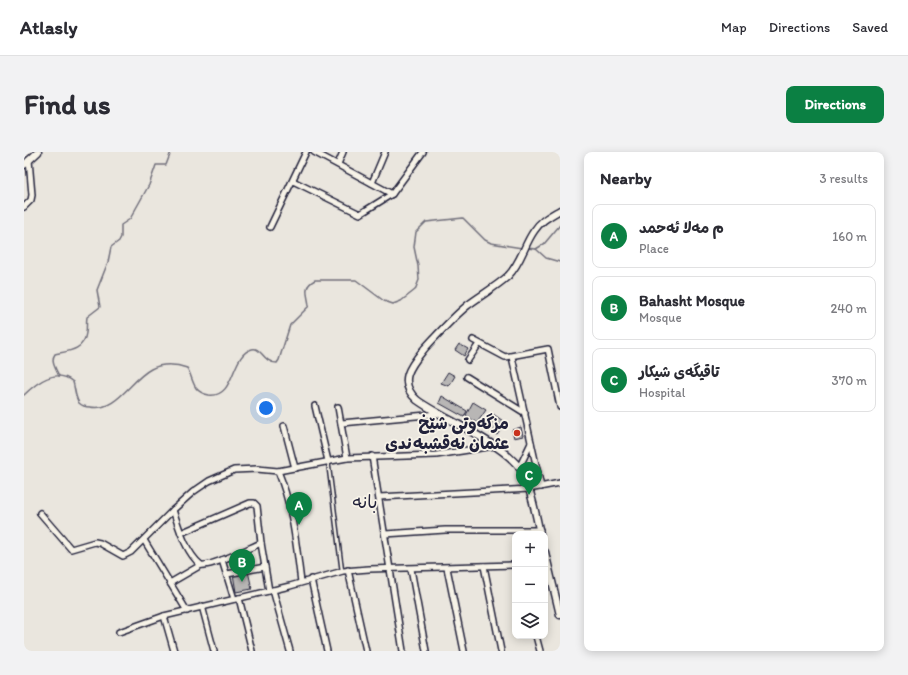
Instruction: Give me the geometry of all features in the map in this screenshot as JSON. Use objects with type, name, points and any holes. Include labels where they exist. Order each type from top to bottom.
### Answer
[{"type":"street","points":[[24,165],[26,160],[38,152]]},
{"type":"street","points":[[270,227],[306,152]]},
{"type":"street","points":[[314,152],[392,194]]},
{"type":"street","points":[[338,164],[343,152]]},
{"type":"street","points":[[372,183],[385,152]]},
{"type":"street","points":[[292,181],[360,214],[392,194],[423,152]]},
{"type":"street","points":[[24,208],[32,196],[26,160]]},
{"type":"street","points":[[540,531],[529,489],[520,468],[494,446],[437,414],[411,395],[407,376],[410,366],[442,329],[467,306],[508,276],[521,257],[529,239],[540,223],[560,210]]},
{"type":"street","points":[[473,340],[505,357],[512,357],[548,349],[560,404]]},
{"type":"street","points":[[468,360],[479,344]]},
{"type":"street","points":[[512,357],[541,487]]},
{"type":"street","points":[[467,377],[525,413]]},
{"type":"street","points":[[315,406],[328,461]]},
{"type":"street","points":[[338,406],[347,458]]},
{"type":"street","points":[[342,423],[437,414]]},
{"type":"street","points":[[284,426],[295,468]]},
{"type":"street","points":[[520,468],[531,443]]},
{"type":"street","points":[[40,513],[70,549],[95,542],[100,543],[123,556],[127,555],[144,540],[193,492],[209,481],[234,470],[257,469],[278,471],[347,458],[436,454],[494,446]]},
{"type":"street","points":[[372,456],[403,651]]},
{"type":"street","points":[[278,471],[288,494],[301,582]]},
{"type":"street","points":[[379,497],[529,489],[560,483]]},
{"type":"street","points":[[182,533],[250,503],[254,503],[257,506],[265,568],[290,651]]},
{"type":"street","points":[[173,510],[182,533],[194,556],[201,565]]},
{"type":"street","points":[[385,534],[445,530],[512,531]]},
{"type":"street","points":[[144,540],[187,611]]},
{"type":"street","points":[[170,583],[201,565],[208,565],[222,560],[261,543]]},
{"type":"street","points":[[222,560],[252,651]]},
{"type":"street","points":[[119,632],[164,616],[271,591],[345,571],[512,565]]},
{"type":"street","points":[[484,566],[501,651]]},
{"type":"street","points":[[547,567],[557,594],[560,615]]},
{"type":"street","points":[[227,574],[265,568]]},
{"type":"street","points":[[448,568],[464,651]]},
{"type":"street","points":[[411,569],[426,651]]},
{"type":"street","points":[[345,571],[366,651]]},
{"type":"street","points":[[311,579],[327,651]]},
{"type":"street","points":[[202,606],[214,651]]},
{"type":"street","points":[[164,616],[174,651]]},
{"type":"street","points":[[537,639],[540,651]]},
{"type":"lane","points":[[328,461],[345,571]]},
{"type":"building","points":[[459,344],[468,349],[464,356],[455,350]]},
{"type":"building","points":[[448,372],[455,376],[449,386],[441,383]]},
{"type":"building","points":[[442,396],[467,411],[464,417],[439,403]]},
{"type":"building","points":[[473,402],[486,410],[477,423],[466,415]]},
{"type":"building","points":[[493,414],[506,423],[497,435],[483,427]]},
{"type":"building","name":"مزگەوتی شێخ عثمان نەقشبەندی","points":[[521,427],[523,436],[514,438],[512,430]]},
{"type":"building","points":[[248,571],[252,589],[236,592],[233,574]]},
{"type":"waterway","points":[[59,376],[54,365],[53,359],[55,354],[75,349],[85,339],[87,317],[100,307],[97,290],[108,262],[111,247],[119,241],[121,237],[121,225],[130,219],[149,185],[156,165],[166,165],[171,152]]},
{"type":"waterway","points":[[24,395],[41,381],[53,376],[60,376],[73,382],[80,404],[87,407],[100,407],[108,405],[116,400],[136,380],[151,369],[169,365],[187,368],[195,386],[200,392],[209,395],[218,394],[224,390],[229,383],[240,359],[245,353],[252,349],[258,350],[265,358],[277,363],[290,325],[309,306],[307,288],[308,285],[315,280],[356,280],[384,301],[393,304],[401,301],[415,290],[419,280],[414,247],[416,232],[426,222],[463,218],[485,240],[491,243],[522,248]]},
{"type":"waterway","points":[[536,249],[544,244],[560,225]]},
{"type":"waterway","points":[[526,248],[536,249],[546,258],[560,262]]},
{"type":"place","name":"مزگەوتی شێخ عثمان نەقشبەندی","points":[[517,433]]},
{"type":"place","name":"تاقیگەی شیکار","points":[[529,495]]},
{"type":"place","name":"م مەلا ئەحمد","points":[[299,525]]},
{"type":"place","name":"Bahasht Mosque","points":[[242,582]]},
{"type":"district","name":"بانە","points":[[365,502]]}]
